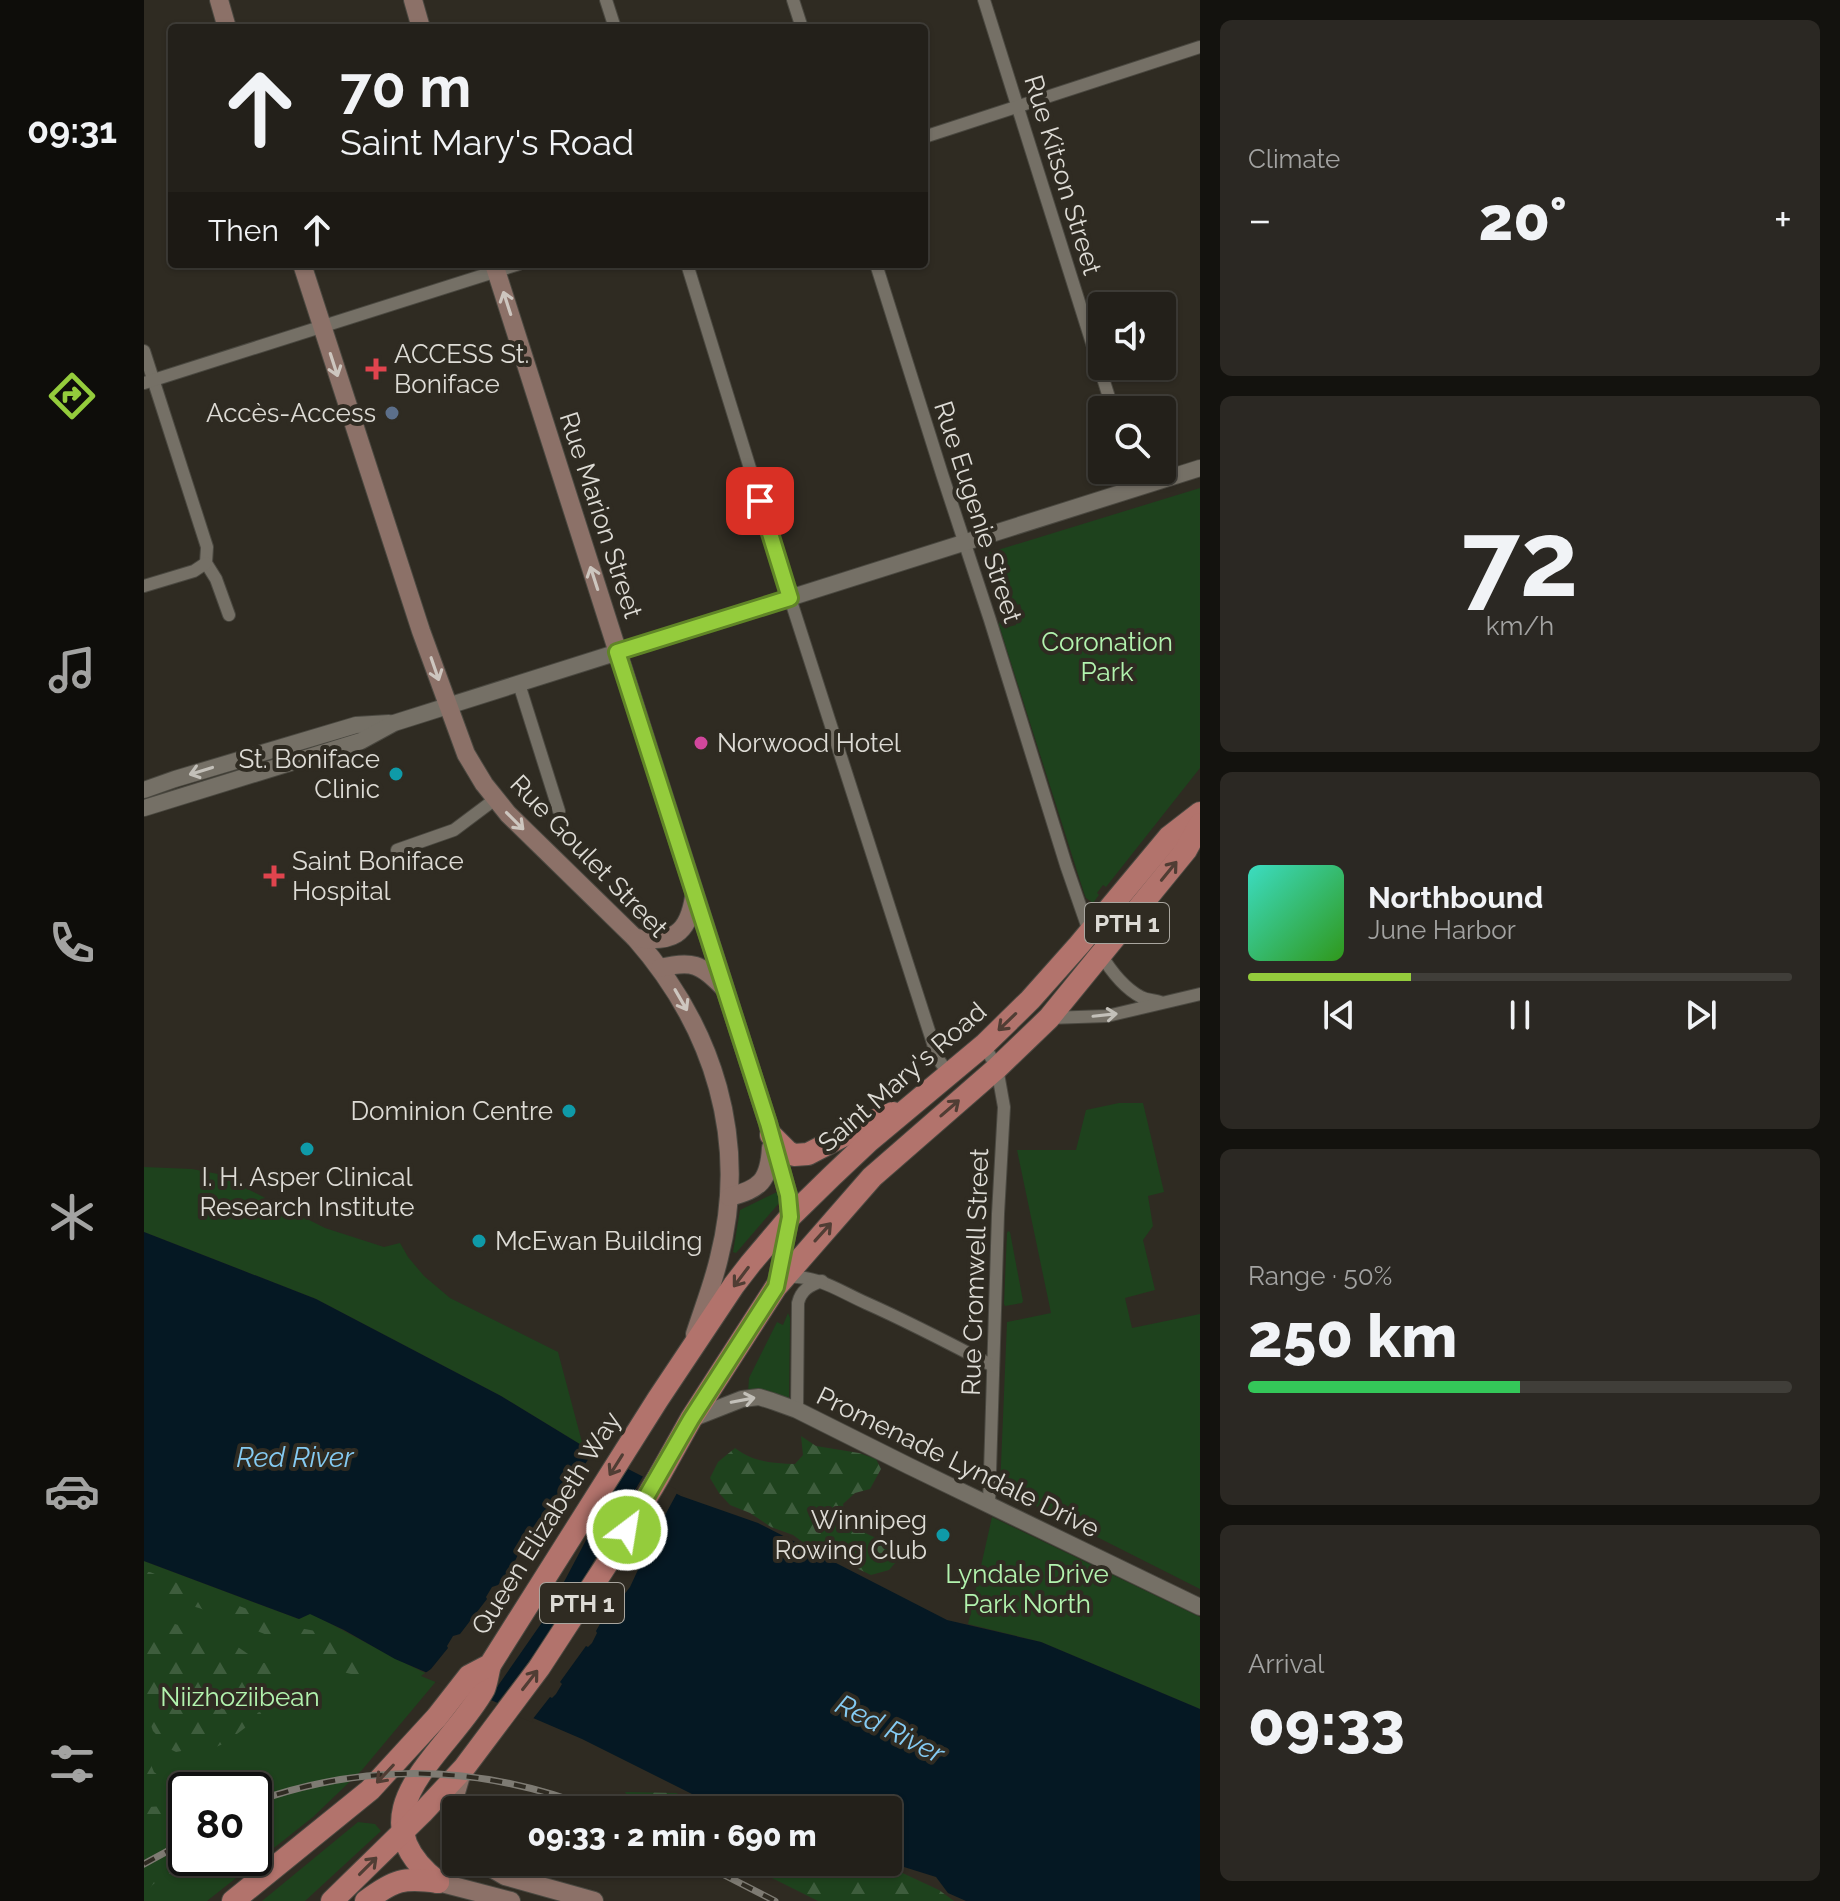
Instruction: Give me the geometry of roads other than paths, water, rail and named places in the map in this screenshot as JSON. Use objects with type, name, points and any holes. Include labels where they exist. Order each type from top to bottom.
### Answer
[{"type":"highway","name":"Saint Mary's Road","points":[[658,1399],[734,1285],[790,1217],[869,1141],[984,1045],[1030,1000],[1169,837],[1200,813]]},
{"type":"highway","name":"Saint Mary's Road","points":[[691,1419],[780,1282],[816,1239],[872,1177],[997,1068],[1049,1018],[1186,850],[1200,824]]},
{"type":"highway","points":[[771,1135],[788,1152],[808,1154],[864,1125],[909,1107]]},
{"type":"highway","points":[[869,1141],[872,1177]]},
{"type":"highway","name":"Queen Elizabeth Way","points":[[233,1901],[370,1790],[447,1722],[469,1676],[490,1665],[658,1399]]},
{"type":"highway","name":"PTH 1","points":[[332,1901],[464,1768],[539,1668],[588,1594],[691,1419]]},
{"type":"highway","points":[[438,1882],[413,1859],[407,1847],[403,1809],[408,1793],[447,1722]]},
{"type":"highway","points":[[366,1901],[405,1879],[438,1882]]},
{"type":"main road","points":[[219,0],[226,24]]},
{"type":"main road","points":[[413,0],[420,24]]},
{"type":"main road","name":"Rue Goulet Street","points":[[303,268],[466,754],[494,800],[635,938],[660,968],[703,1042],[722,1103],[729,1145],[729,1197],[719,1258],[690,1350]]},
{"type":"main road","name":"Rue Marion Street","points":[[496,268],[788,1195],[790,1217],[780,1282]]},
{"type":"main road","points":[[635,938],[656,941],[676,934],[692,911],[695,893]]},
{"type":"main road","points":[[660,968],[679,963],[694,964],[711,975],[724,990]]},
{"type":"main road","points":[[729,1197],[751,1190],[764,1179],[770,1166],[771,1135]]},
{"type":"main road","points":[[455,1796],[464,1768]]},
{"type":"main road","points":[[506,1876],[594,1901]]},
{"type":"main road","points":[[438,1882],[502,1900]]},
{"type":"street","points":[[606,0],[614,24]]},
{"type":"street","points":[[793,0],[801,24]]},
{"type":"street","name":"Rue Kitson Street","points":[[984,0],[1109,396]]},
{"type":"street","points":[[928,136],[1200,47]]},
{"type":"street","points":[[149,382],[496,268]]},
{"type":"street","points":[[688,268],[938,1059],[949,1074]]},
{"type":"street","name":"Rue Eugenie Street","points":[[877,268],[1088,933],[1107,965],[1131,990],[1142,998],[1160,1002]]},
{"type":"street","points":[[144,351],[149,382],[207,547],[206,563],[216,579],[229,615]]},
{"type":"street","points":[[144,808],[361,741],[394,723],[1200,468]]},
{"type":"street","points":[[1136,484],[1137,488]]},
{"type":"street","points":[[144,586],[194,571],[206,563]]},
{"type":"street","points":[[519,684],[559,811]]},
{"type":"street","points":[[144,790],[356,725],[394,723]]},
{"type":"street","points":[[258,754],[263,772]]},
{"type":"street","points":[[397,850],[454,830],[494,800]]},
{"type":"street","points":[[1049,1018],[1107,1016],[1200,994]]},
{"type":"street","name":"Rue Cromwell Street","points":[[984,1045],[997,1068],[1004,1107],[989,1504]]},
{"type":"street","points":[[780,1282],[803,1276],[822,1281],[993,1366]]},
{"type":"street","points":[[797,1410],[798,1303],[806,1289],[822,1281]]},
{"type":"street","name":"Promenade Lyndale Drive","points":[[691,1419],[747,1398],[763,1398],[797,1410],[1200,1607]]},
{"type":"water","name":"Red River","points":[[144,1232],[316,1299],[501,1396],[583,1446],[681,1496],[758,1523],[947,1620],[1041,1642],[1200,1709],[1200,1901],[966,1901],[948,1893],[936,1877],[902,1866],[902,1796],[696,1796],[582,1739],[395,1659],[310,1614],[299,1619],[144,1561]]},
{"type":"railway","points":[[272,1797],[340,1780],[426,1774],[512,1784],[558,1796]]},
{"type":"railway","points":[[144,1864],[168,1851]]},
{"type":"railway","points":[[726,1876],[775,1901]]},
{"type":"place","name":"ACCESS St. Boniface","points":[[376,369]]},
{"type":"place","name":"Accès-Access","points":[[392,413]]},
{"type":"place","name":"Norwood Hotel","points":[[701,743]]},
{"type":"place","name":"St. Boniface Clinic","points":[[396,774]]},
{"type":"place","name":"Saint Boniface Hospital","points":[[274,876]]},
{"type":"place","name":"Dominion Centre","points":[[569,1111]]},
{"type":"place","name":"I. H. Asper Clinical Research Institute","points":[[307,1149]]},
{"type":"place","name":"McEwan Building","points":[[479,1241]]},
{"type":"place","name":"Winnipeg Rowing Club","points":[[943,1535]]},
{"type":"park label","name":"Coronation Park","points":[[1107,657]]},
{"type":"park label","name":"Lyndale Drive Park North","points":[[1027,1589]]},
{"type":"park label","name":"Niizhoziibean","points":[[240,1697]]}]
